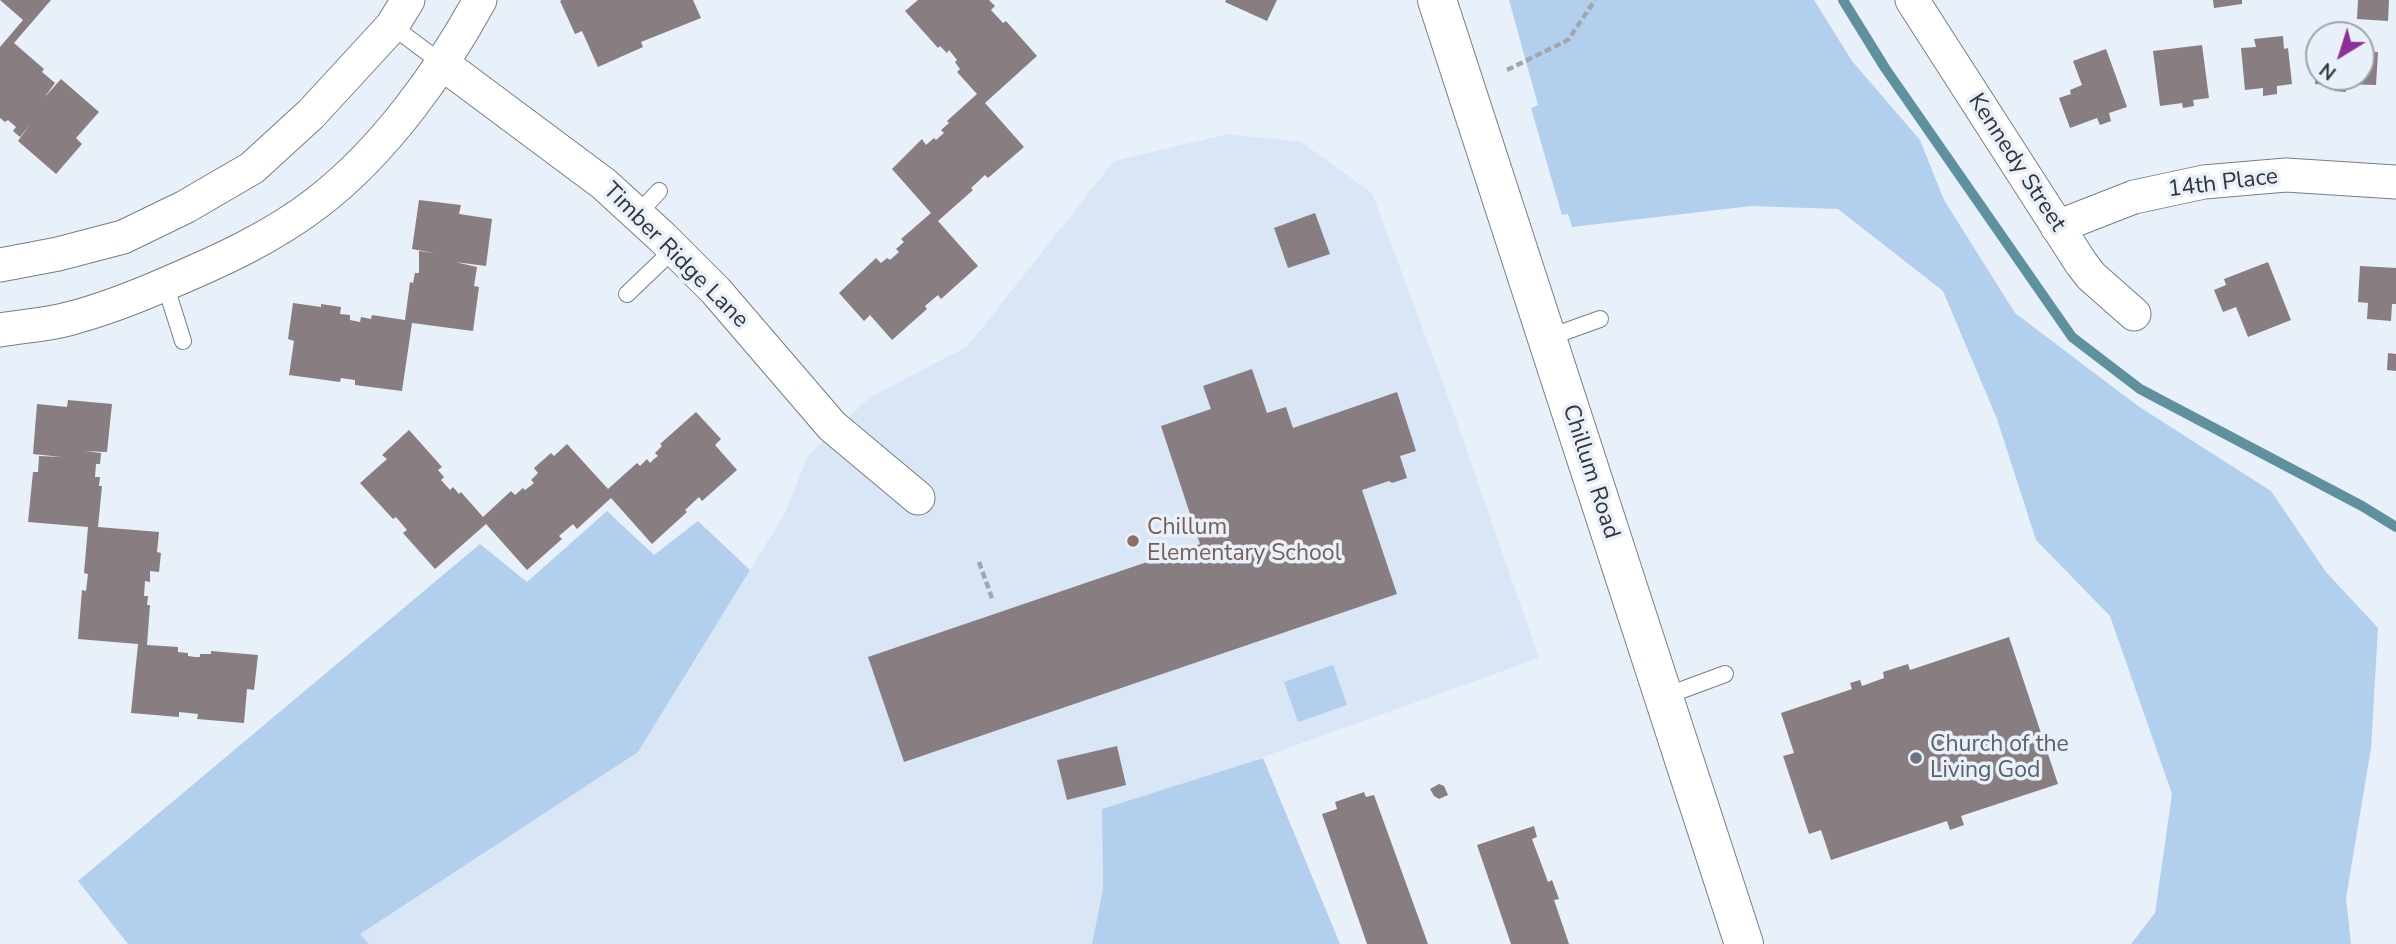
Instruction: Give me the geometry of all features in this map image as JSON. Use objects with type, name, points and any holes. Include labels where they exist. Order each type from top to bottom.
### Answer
[{"type":"main road","name":"Chillum Road","points":[[1437,0],[1744,944]]},
{"type":"street","points":[[0,330],[67,319],[144,295],[261,239],[318,203],[372,153],[443,64],[480,0]]},
{"type":"street","name":"Kennedy Street","points":[[1912,0],[2091,276],[2134,314]]},
{"type":"street","points":[[0,265],[58,254],[123,237],[185,207],[252,168],[311,114],[403,7]]},
{"type":"street","name":"Timber Ridge Lane","points":[[443,64],[604,184],[648,203],[674,249],[716,290],[832,426],[918,498]]},
{"type":"street","name":"14th Place","points":[[2057,227],[2134,197],[2204,182],[2286,175],[2396,182]]},
{"type":"lane","points":[[403,7],[443,64]]},
{"type":"lane","points":[[627,294],[674,249]]},
{"type":"lane","points":[[165,284],[183,341]]},
{"type":"lane","points":[[1547,338],[1600,319]]},
{"type":"lane","points":[[1663,697],[1725,674]]},
{"type":"path","points":[[1507,70],[1568,40],[1595,0]]},
{"type":"path","points":[[979,562],[993,601]]},
{"type":"shaded area","points":[[1509,0],[1814,0],[1852,61],[1920,140],[1944,200],[2015,313],[2138,406],[2271,491],[2326,572],[2378,628],[2371,748],[2346,898],[2351,944],[2131,944],[2155,913],[2172,794],[2110,616],[2036,540],[1997,419],[1943,291],[1838,209],[1751,206],[1572,227],[1568,214],[1562,215],[1531,108],[1538,105]]},
{"type":"shaded area","name":"Chillum Elementary School","points":[[1228,134],[1301,142],[1372,193],[1447,394],[1539,658],[1235,767],[1102,809],[1103,889],[1092,944],[369,944],[359,934],[638,752],[785,513],[808,456],[870,397],[967,347],[1114,161]]},
{"type":"shaded area","points":[[607,511],[654,555],[698,521],[750,570],[638,752],[360,934],[369,944],[128,944],[78,881],[480,544],[527,582]]},
{"type":"shaded area","points":[[1333,665],[1347,705],[1298,722],[1284,682]]},
{"type":"shaded area","points":[[1263,758],[1340,944],[1092,944],[1103,889],[1102,809]]},
{"type":"building","points":[[0,0],[51,0],[14,43],[44,69],[42,72],[55,83],[44,98],[61,79],[99,112],[76,138],[82,144],[56,174],[18,141],[31,123],[20,137],[13,131],[16,127],[8,120],[5,122],[0,118],[0,47],[23,20]]},
{"type":"building","points":[[693,0],[701,18],[641,42],[643,47],[598,67],[582,31],[575,34],[560,1]]},
{"type":"building","points":[[918,0],[989,0],[995,6],[991,10],[1003,23],[1006,21],[1037,56],[985,103],[1024,147],[988,178],[985,175],[971,188],[973,190],[938,221],[978,266],[941,299],[938,295],[925,306],[927,309],[892,340],[870,315],[864,321],[839,293],[876,258],[881,263],[887,258],[890,260],[899,252],[896,249],[904,242],[901,239],[931,213],[892,169],[922,139],[926,145],[944,133],[941,130],[949,123],[947,121],[977,94],[957,72],[960,69],[955,62],[957,60],[949,50],[947,53],[940,46],[938,48],[905,11]]},
{"type":"building","points":[[1277,0],[1267,21],[1225,2]]},
{"type":"building","points":[[2213,0],[2242,0],[2242,4],[2214,8]]},
{"type":"building","points":[[2358,0],[2389,0],[2388,21],[2357,19]]},
{"type":"building","points":[[2283,36],[2284,49],[2288,48],[2292,84],[2277,86],[2277,94],[2263,96],[2263,88],[2245,90],[2241,48],[2256,47],[2254,39]]},
{"type":"building","points":[[2202,45],[2209,98],[2193,100],[2194,106],[2183,108],[2182,103],[2160,106],[2153,51]]},
{"type":"building","points":[[2106,49],[2127,107],[2109,113],[2111,121],[2100,125],[2097,118],[2070,128],[2059,98],[2071,94],[2070,90],[2082,85],[2073,61]]},
{"type":"building","points":[[2375,52],[2378,52],[2376,85]]},
{"type":"building","points":[[419,200],[461,205],[459,214],[492,219],[486,266],[455,262],[477,267],[474,286],[479,287],[473,331],[412,323],[402,391],[355,385],[355,380],[341,378],[340,382],[289,375],[294,341],[288,339],[293,303],[341,307],[340,314],[350,315],[350,320],[360,322],[361,317],[371,319],[372,315],[405,320],[410,282],[413,283],[415,273],[419,273],[419,251],[434,253],[412,249]]},
{"type":"building","points":[[1315,213],[1330,254],[1288,268],[1274,228]]},
{"type":"building","points":[[2268,262],[2291,320],[2248,337],[2236,307],[2223,312],[2214,290],[2226,285],[2224,279]]},
{"type":"building","points":[[2360,266],[2396,268],[2396,304],[2392,304],[2391,321],[2367,319],[2368,303],[2358,302]]},
{"type":"building","points":[[2388,353],[2396,354],[2396,371],[2387,370]]},
{"type":"building","points":[[1252,369],[1267,413],[1286,407],[1293,428],[1397,392],[1416,451],[1400,456],[1407,478],[1362,490],[1397,594],[904,762],[868,657],[1200,544],[1161,426],[1211,409],[1203,386]]},
{"type":"building","points":[[68,400],[112,404],[107,452],[84,451],[101,453],[100,464],[96,464],[95,477],[100,477],[99,486],[102,486],[98,527],[159,532],[159,572],[150,571],[150,582],[145,581],[144,596],[148,596],[147,605],[150,605],[147,645],[178,647],[178,652],[195,657],[211,654],[211,651],[258,655],[254,690],[247,689],[244,723],[197,719],[198,714],[179,712],[179,717],[131,713],[138,644],[78,639],[82,590],[86,591],[88,574],[84,573],[88,527],[28,522],[33,472],[38,472],[39,456],[62,457],[33,454],[37,404],[67,407]]},
{"type":"building","points":[[696,412],[721,439],[715,445],[737,470],[702,501],[699,497],[685,510],[687,512],[652,544],[611,498],[577,529],[573,524],[559,536],[562,539],[527,570],[486,524],[435,569],[403,533],[407,530],[396,517],[393,519],[360,483],[387,459],[382,455],[409,430],[442,467],[438,470],[444,477],[441,480],[450,490],[453,487],[459,494],[461,492],[483,517],[511,491],[515,495],[534,483],[531,480],[538,473],[534,468],[551,453],[554,456],[567,444],[608,489],[637,463],[640,466],[647,459],[650,463],[658,456],[655,453],[662,446],[660,444]]},
{"type":"building","points":[[2009,637],[2058,784],[1961,816],[1964,825],[1950,830],[1947,821],[1831,860],[1821,830],[1809,834],[1783,756],[1794,753],[1781,713],[1852,689],[1850,683],[1860,680],[1862,686],[1884,678],[1883,672],[1908,664],[1910,670]]},
{"type":"building","points":[[1117,746],[1126,785],[1067,800],[1057,760]]},
{"type":"building","points":[[1439,784],[1444,786],[1448,795],[1439,799],[1430,789]]},
{"type":"building","points":[[1364,792],[1366,797],[1374,795],[1428,944],[1367,944],[1322,814],[1337,809],[1335,802]]},
{"type":"building","points":[[1534,826],[1537,837],[1532,839],[1548,882],[1552,880],[1559,899],[1554,900],[1569,944],[1511,944],[1477,845]]},
{"type":"waterway","points":[[1843,0],[1885,68],[2072,337],[2140,389],[2362,506],[2396,527]]},
{"type":"place","name":"Chillum Elementary School","points":[[1133,541]]},
{"type":"place","name":"Church of the Living God","points":[[1916,758]]}]
